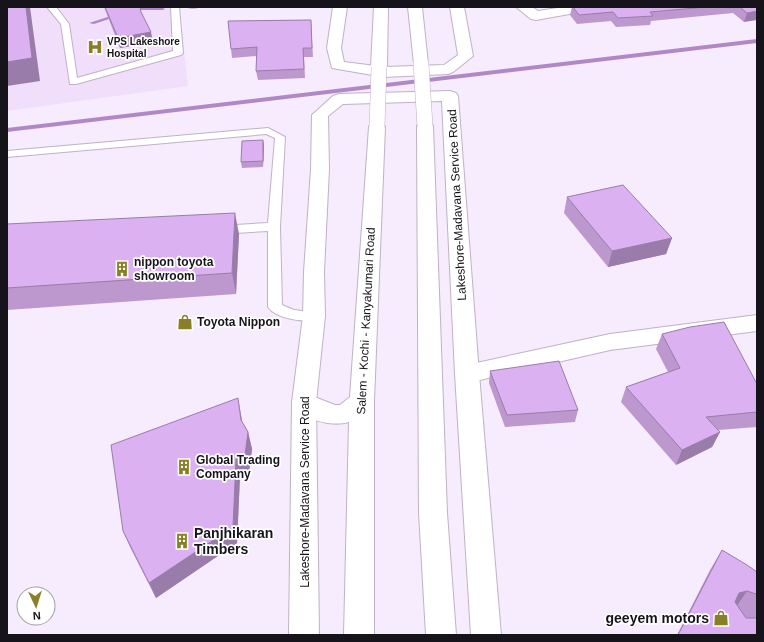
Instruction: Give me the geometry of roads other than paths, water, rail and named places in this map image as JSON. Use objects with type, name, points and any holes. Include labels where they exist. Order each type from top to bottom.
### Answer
[{"type":"main road","points":[[340,7],[334,48],[337,66],[384,72],[448,69],[466,56],[457,7]]},
{"type":"main road","name":"Salem - Kochi - Kanyakumari Road","points":[[359,635],[362,402],[377,127],[381,7]]},
{"type":"main road","points":[[415,7],[421,64],[425,126],[433,513],[441,635]]},
{"type":"main road","points":[[523,7],[536,16],[586,7]]},
{"type":"main road","name":"Lakeshore-Madavana Service Road","points":[[304,635],[304,402],[314,316],[314,272],[320,168],[320,115],[339,99],[450,96],[467,374],[486,635]]},
{"type":"main road","points":[[467,374],[610,342],[757,323]]},
{"type":"main road","points":[[304,402],[319,411],[331,414],[346,413],[362,402]]},
{"type":"lane","points":[[51,7],[65,24],[73,82],[178,53],[174,7]]},
{"type":"lane","points":[[7,154],[268,131],[280,137],[274,227],[275,307],[292,315],[314,316]]},
{"type":"lane","points":[[203,230],[274,227]]},
{"type":"waterway","points":[[188,7],[198,7]]},
{"type":"waterway","points":[[130,12],[141,9],[163,9]]},
{"type":"waterway","points":[[92,23],[119,15]]},
{"type":"waterway","points":[[7,130],[757,41]]},
{"type":"place","name":"VPS Lakeshore Hospital","points":[[95,47]]},
{"type":"place","name":"nippon toyota showroom","points":[[122,269]]},
{"type":"place","name":"Toyota Nippon","points":[[185,322]]},
{"type":"place","name":"Global Trading Company","points":[[184,467]]},
{"type":"place","name":"Panjhikaran Timbers","points":[[182,541]]},
{"type":"place","name":"geeyem motors","points":[[721,618]]}]
